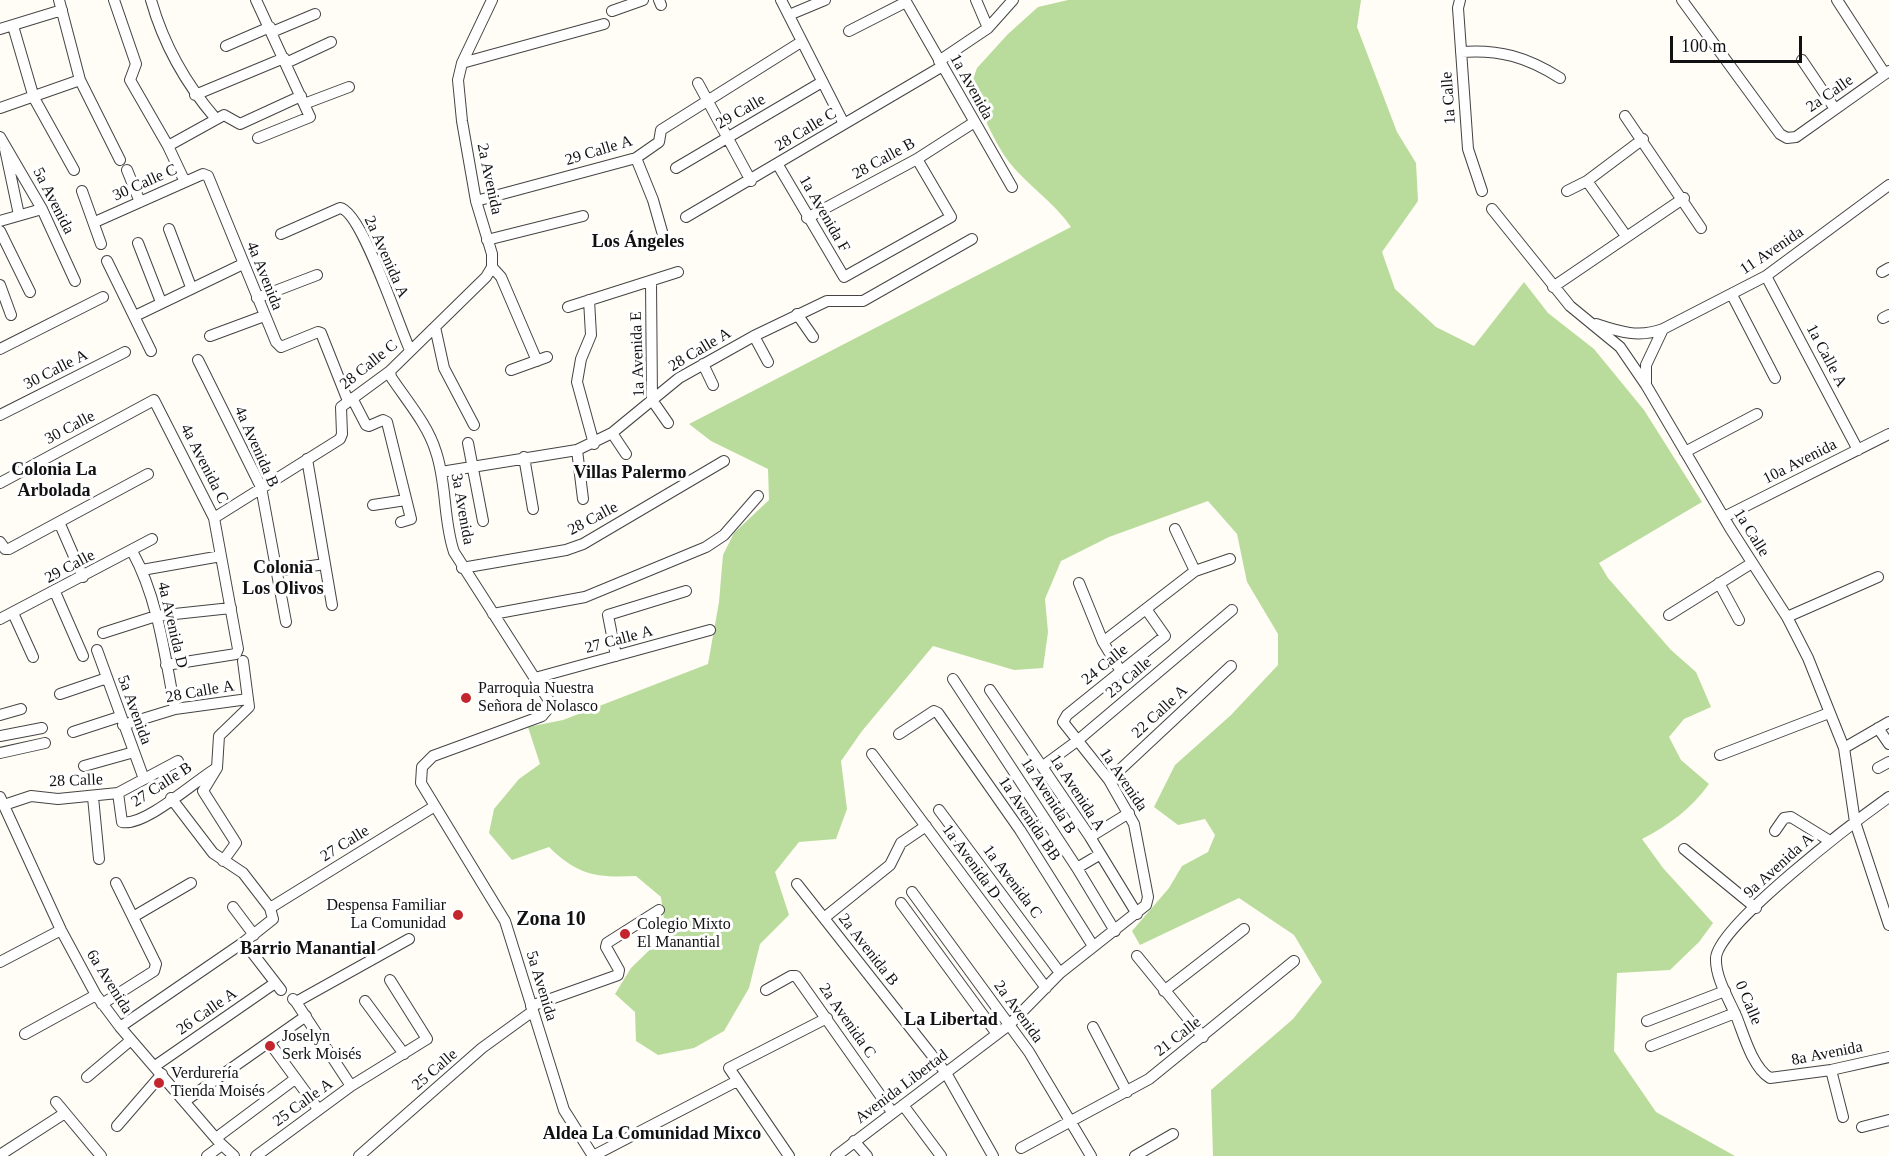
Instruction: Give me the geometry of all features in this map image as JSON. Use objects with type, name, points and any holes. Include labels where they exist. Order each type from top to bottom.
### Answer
[{"type":"street","points":[[114,0],[136,64],[130,80],[168,146],[185,182]]},
{"type":"street","points":[[151,0],[173,59],[195,95],[216,119]]},
{"type":"street","points":[[256,0],[310,117],[258,138]]},
{"type":"street","name":"2a Avenida","points":[[492,0],[462,63],[458,80],[462,121],[476,201],[492,267],[501,277],[542,359],[511,370]]},
{"type":"street","points":[[612,11],[643,0]]},
{"type":"street","points":[[781,0],[844,124]]},
{"type":"street","points":[[789,15],[825,0]]},
{"type":"street","points":[[976,0],[988,28]]},
{"type":"street","name":"28 Calle C","points":[[686,217],[778,165],[940,64],[988,28],[1013,0]]},
{"type":"street","name":"1a Calle","points":[[1460,0],[1458,8],[1467,149],[1482,191]]},
{"type":"street","name":"2a Calle","points":[[1682,0],[1780,134],[1787,138],[1796,137],[1887,72]]},
{"type":"street","points":[[1837,0],[1887,72]]},
{"type":"street","points":[[849,31],[905,1]]},
{"type":"street","name":"1a Avenida","points":[[905,1],[1012,188]]},
{"type":"street","points":[[0,30],[62,3],[80,80],[120,160]]},
{"type":"street","points":[[226,46],[315,14]]},
{"type":"street","points":[[462,63],[604,24]]},
{"type":"street","points":[[13,26],[34,98],[74,170]]},
{"type":"street","points":[[195,95],[331,42]]},
{"type":"street","name":"29 Calle A","points":[[476,201],[636,158],[659,142],[661,130],[801,42]]},
{"type":"street","points":[[1461,52],[1486,50],[1509,53],[1536,63],[1560,78]]},
{"type":"street","points":[[1802,60],[1835,109]]},
{"type":"street","points":[[0,108],[80,80]]},
{"type":"street","name":"29 Calle","points":[[676,168],[822,82]]},
{"type":"street","points":[[698,83],[751,181]]},
{"type":"street","points":[[168,146],[216,119],[228,116],[240,124],[303,100],[349,87]]},
{"type":"street","points":[[1625,116],[1643,139],[1701,228]]},
{"type":"street","name":"28 Calle B","points":[[807,218],[917,159],[973,123]]},
{"type":"street","name":"5a Avenida","points":[[0,137],[42,209],[75,281]]},
{"type":"street","points":[[1567,191],[1587,181],[1643,139]]},
{"type":"street","points":[[5,148],[20,215]]},
{"type":"street","points":[[636,158],[653,200],[665,242]]},
{"type":"street","name":"1a Avenida F","points":[[778,165],[807,218],[844,277],[951,217],[917,159]]},
{"type":"street","points":[[127,170],[140,202]]},
{"type":"street","name":"30 Calle C","points":[[94,222],[202,174],[208,176]]},
{"type":"street","name":"4a Avenida","points":[[208,176],[276,342],[282,347],[318,332],[323,337],[350,400]]},
{"type":"street","points":[[1587,181],[1626,236]]},
{"type":"street","name":"11 Avenida","points":[[1588,322],[1629,334],[1648,334],[1663,329],[1766,276],[1889,185]]},
{"type":"street","points":[[82,191],[101,244]]},
{"type":"street","points":[[1553,287],[1683,198]]},
{"type":"street","name":"2a Avenida A","points":[[281,234],[340,208],[350,213],[364,237],[410,350]]},
{"type":"street","points":[[0,221],[42,209]]},
{"type":"street","name":"1a Calle","points":[[1492,209],[1553,287],[1588,322],[1620,347],[1646,385],[1724,517],[1787,617],[1808,658],[1844,748],[1855,822],[1889,925]]},
{"type":"street","points":[[487,240],[584,216]]},
{"type":"street","points":[[169,229],[191,287]]},
{"type":"street","points":[[0,231],[30,292]]},
{"type":"street","name":"28 Calle A","points":[[441,472],[577,450],[594,444],[612,433],[679,378],[754,336],[827,301],[863,302],[972,238]]},
{"type":"street","points":[[138,243],[161,302]]},
{"type":"street","points":[[106,261],[151,351]]},
{"type":"street","points":[[135,316],[191,287],[243,264]]},
{"type":"street","name":"28 Calle C","points":[[214,518],[340,439],[342,434],[339,410],[390,371],[486,277],[492,267]]},
{"type":"street","points":[[568,307],[678,272]]},
{"type":"street","points":[[257,298],[317,276]]},
{"type":"street","name":"1a Calle A","points":[[1766,276],[1858,450]]},
{"type":"street","name":"1a Avenida E","points":[[651,281],[652,400],[668,423]]},
{"type":"street","points":[[0,285],[11,315]]},
{"type":"street","points":[[1732,295],[1775,378]]},
{"type":"street","points":[[0,349],[103,297]]},
{"type":"street","points":[[589,300],[591,336],[579,365],[577,382],[594,444]]},
{"type":"street","points":[[797,314],[813,337]]},
{"type":"street","points":[[210,336],[264,316]]},
{"type":"street","points":[[435,327],[444,369],[474,425]]},
{"type":"street","points":[[1646,385],[1646,365],[1663,329]]},
{"type":"street","points":[[754,336],[768,362]]},
{"type":"street","name":"30 Calle A","points":[[0,415],[125,352]]},
{"type":"street","name":"4a Avenida B","points":[[198,360],[261,488],[286,622]]},
{"type":"street","points":[[703,364],[713,385]]},
{"type":"street","name":"3a Avenida","points":[[390,371],[391,377],[425,428],[436,450],[449,538],[462,568],[548,699],[547,710],[542,716],[433,756],[422,767]]},
{"type":"street","name":"30 Calle","points":[[0,483],[154,400]]},
{"type":"street","name":"4a Avenida C","points":[[154,400],[214,518],[248,699]]},
{"type":"street","points":[[350,400],[366,425],[369,426],[383,420],[387,423],[411,519],[401,522]]},
{"type":"street","points":[[1685,452],[1757,414]]},
{"type":"street","points":[[612,433],[626,454]]},
{"type":"street","name":"10a Avenida","points":[[1724,517],[1889,434]]},
{"type":"street","points":[[468,443],[483,521]]},
{"type":"street","points":[[577,450],[583,499]]},
{"type":"street","points":[[524,457],[533,509]]},
{"type":"street","points":[[307,459],[332,605]]},
{"type":"street","name":"28 Calle","points":[[462,568],[566,550],[583,544],[724,461]]},
{"type":"street","points":[[1,545],[9,549],[148,474]]},
{"type":"street","points":[[493,614],[585,597],[706,546],[723,535],[758,496]]},
{"type":"street","points":[[373,505],[406,500]]},
{"type":"street","points":[[59,522],[83,577]]},
{"type":"street","points":[[1175,529],[1200,569]]},
{"type":"street","name":"29 Calle","points":[[0,619],[152,539]]},
{"type":"street","name":"4a Avenida D","points":[[132,550],[142,570],[156,616],[175,709]]},
{"type":"street","points":[[142,570],[221,556]]},
{"type":"street","points":[[1103,642],[1182,580],[1200,569],[1230,559]]},
{"type":"street","points":[[1669,615],[1752,563]]},
{"type":"street","points":[[277,572],[325,564]]},
{"type":"street","points":[[1787,617],[1878,577]]},
{"type":"street","points":[[1079,583],[1103,642],[1120,670]]},
{"type":"street","points":[[1719,583],[1739,620]]},
{"type":"street","points":[[616,656],[608,615],[686,591]]},
{"type":"street","points":[[55,592],[83,656]]},
{"type":"street","points":[[103,633],[156,616],[231,608]]},
{"type":"street","name":"24 Calle","points":[[1064,718],[1120,670],[1165,636],[1146,609]]},
{"type":"street","name":"23 Calle","points":[[1042,766],[1077,741],[1232,609]]},
{"type":"street","points":[[13,613],[33,657]]},
{"type":"street","name":"27 Calle A","points":[[536,678],[710,630]]},
{"type":"street","name":"5a Avenida","points":[[97,650],[144,779]]},
{"type":"street","points":[[166,665],[240,656]]},
{"type":"street","name":"22 Calle A","points":[[1108,780],[1231,666]]},
{"type":"street","points":[[60,694],[107,678]]},
{"type":"street","name":"1a Avenida B","points":[[953,679],[1077,868],[1115,931]]},
{"type":"street","name":"1a Avenida A","points":[[990,690],[1090,837],[1137,914]]},
{"type":"street","points":[[223,861],[236,845],[235,841],[203,791],[217,768],[219,736],[247,710],[248,699]]},
{"type":"street","name":"28 Calle A","points":[[121,721],[175,709],[248,699]]},
{"type":"street","points":[[0,715],[21,709]]},
{"type":"street","name":"1a Avenida BB","points":[[899,734],[936,711],[1020,830],[1093,946]]},
{"type":"street","points":[[1720,755],[1829,713]]},
{"type":"street","name":"1a Avenida","points":[[1064,718],[1077,741],[1108,780],[1129,813],[1136,829],[1148,901]]},
{"type":"street","points":[[74,732],[121,721]]},
{"type":"street","points":[[1844,748],[1889,722]]},
{"type":"street","points":[[0,735],[42,728]]},
{"type":"street","points":[[1878,728],[1889,744]]},
{"type":"street","points":[[0,753],[45,743]]},
{"type":"street","points":[[84,766],[134,752]]},
{"type":"street","name":"1a Avenida D","points":[[872,754],[1046,988]]},
{"type":"street","name":"28 Calle","points":[[2,801],[25,796],[93,798],[118,794],[178,761]]},
{"type":"street","points":[[1878,768],[1889,762]]},
{"type":"street","name":"5a Avenida","points":[[422,767],[421,783],[505,921],[564,1110],[593,1156]]},
{"type":"street","name":"27 Calle B","points":[[118,794],[122,822],[144,818],[217,768]]},
{"type":"street","name":"9a Avenida A","points":[[1726,936],[1830,841],[1889,797]]},
{"type":"street","points":[[93,798],[99,859]]},
{"type":"street","points":[[171,798],[213,853],[243,873],[272,913]]},
{"type":"street","name":"6a Avenida","points":[[2,801],[61,930],[99,1000],[131,1040],[234,1156]]},
{"type":"street","name":"27 Calle","points":[[120,1027],[254,935],[272,913],[435,806]]},
{"type":"street","name":"1a Avenida C","points":[[939,810],[1060,973]]},
{"type":"street","points":[[1090,837],[1129,813]]},
{"type":"street","points":[[1775,831],[1784,818],[1791,817],[1830,841]]},
{"type":"street","points":[[824,918],[890,866],[901,843],[926,826]]},
{"type":"street","points":[[1684,849],[1756,908]]},
{"type":"street","points":[[1077,868],[1099,855]]},
{"type":"street","points":[[25,1034],[99,1000],[154,971],[156,964],[116,882]]},
{"type":"street","points":[[133,917],[191,883]]},
{"type":"street","name":"2a Avenida B","points":[[797,884],[946,1073],[993,1156]]},
{"type":"street","name":"2a Avenida","points":[[912,892],[1029,1052],[1091,1156]]},
{"type":"street","name":"Avenida Libertad","points":[[836,1156],[1010,1025],[1060,973],[1137,914],[1148,901]]},
{"type":"street","points":[[902,903],[997,1034]]},
{"type":"street","points":[[233,908],[254,935]]},
{"type":"street","name":"25 Calle","points":[[359,1156],[482,1048],[532,1008],[620,973],[605,945],[659,910]]},
{"type":"street","points":[[1164,991],[1244,928]]},
{"type":"street","points":[[0,962],[61,930]]},
{"type":"street","name":"0 Calle","points":[[1726,936],[1716,959],[1725,990],[1761,1070],[1770,1078]]},
{"type":"street","points":[[351,1086],[295,1000],[409,939]]},
{"type":"street","name":"26 Calle A","points":[[117,1126],[158,1070],[278,986],[244,942]]},
{"type":"street","points":[[1137,956],[1203,1037]]},
{"type":"street","name":"21 Calle","points":[[1020,1148],[1149,1079],[1294,961]]},
{"type":"street","name":"2a Avenida C","points":[[766,990],[794,975],[827,1018],[892,1112]]},
{"type":"street","name":"25 Calle A","points":[[256,1156],[351,1086],[425,1041],[426,1035],[390,980]]},
{"type":"street","points":[[1647,1021],[1725,990]]},
{"type":"street","points":[[365,1001],[404,1054]]},
{"type":"street","points":[[1651,1046],[1735,1012]]},
{"type":"street","points":[[185,1101],[306,1016]]},
{"type":"street","points":[[789,1156],[737,1081],[730,1066],[827,1018]]},
{"type":"street","points":[[1093,1027],[1127,1092]]},
{"type":"street","points":[[87,1077],[131,1040]]},
{"type":"street","points":[[269,1042],[318,1109]]},
{"type":"street","name":"8a Avenida","points":[[1770,1078],[1831,1070],[1889,1057]]},
{"type":"street","points":[[1831,1070],[1843,1117]]},
{"type":"street","points":[[207,1156],[219,1141],[295,1079]]},
{"type":"street","points":[[593,1156],[737,1081]]},
{"type":"street","points":[[56,1102],[101,1156]]},
{"type":"street","points":[[903,1105],[941,1156]]},
{"type":"street","points":[[0,1155],[65,1113]]},
{"type":"street","points":[[1862,1127],[1889,1120]]},
{"type":"street","points":[[1135,1156],[1173,1134]]},
{"type":"street","points":[[854,1141],[867,1156]]},
{"type":"green space","points":[[1068,0],[1361,0],[1357,27],[1397,132],[1416,163],[1418,201],[1382,252],[1395,289],[1436,327],[1474,346],[1524,282],[1548,313],[1594,349],[1644,410],[1702,502],[1599,563],[1608,578],[1671,650],[1696,672],[1711,707],[1684,719],[1669,737],[1681,760],[1709,784],[1679,816],[1642,839],[1663,868],[1713,923],[1699,942],[1670,970],[1617,973],[1614,1051],[1656,1112],[1735,1156],[1213,1156],[1211,1090],[1293,1019],[1322,982],[1294,935],[1239,898],[1140,945],[1132,931],[1169,888],[1182,866],[1208,852],[1215,835],[1205,819],[1178,825],[1154,807],[1175,765],[1231,715],[1278,665],[1278,634],[1247,582],[1237,534],[1208,501],[1109,537],[1061,561],[1045,599],[1048,632],[1043,668],[1014,670],[933,646],[862,731],[841,761],[847,809],[836,839],[799,842],[775,872],[789,915],[760,944],[749,988],[724,1031],[694,1048],[658,1055],[636,1041],[635,1012],[615,994],[631,968],[666,934],[661,897],[636,876],[588,873],[569,864],[549,847],[512,860],[489,833],[494,809],[519,779],[540,764],[528,727],[563,720],[708,664],[719,602],[723,555],[734,533],[769,500],[768,469],[711,441],[689,424],[1071,227],[1003,154],[970,87],[977,68],[1008,34],[1038,7]]},
{"type":"place","name":"Parroquia Nuestra Señora de Nolasco","points":[[466,698]]},
{"type":"place","name":"Despensa Familiar La Comunidad","points":[[458,915]]},
{"type":"place","name":"Colegio Mixto El Manantial","points":[[625,934]]},
{"type":"place","name":"Joselyn Serk Moisés","points":[[270,1046]]},
{"type":"place","name":"Verdurería Tienda Moisés","points":[[159,1083]]},
{"type":"district","name":"Los Ángeles","points":[[638,242]]},
{"type":"district","name":"Villas Palermo","points":[[630,473]]},
{"type":"district","name":"Colonia La Arbolada","points":[[54,480]]},
{"type":"district","name":"Colonia Los Olivos","points":[[283,578]]},
{"type":"district","name":"Zona 10","points":[[551,920]]},
{"type":"district","name":"Barrio Manantial","points":[[308,949]]},
{"type":"district","name":"La Libertad","points":[[951,1020]]},
{"type":"district","name":"Aldea La Comunidad Mixco","points":[[652,1134]]}]
